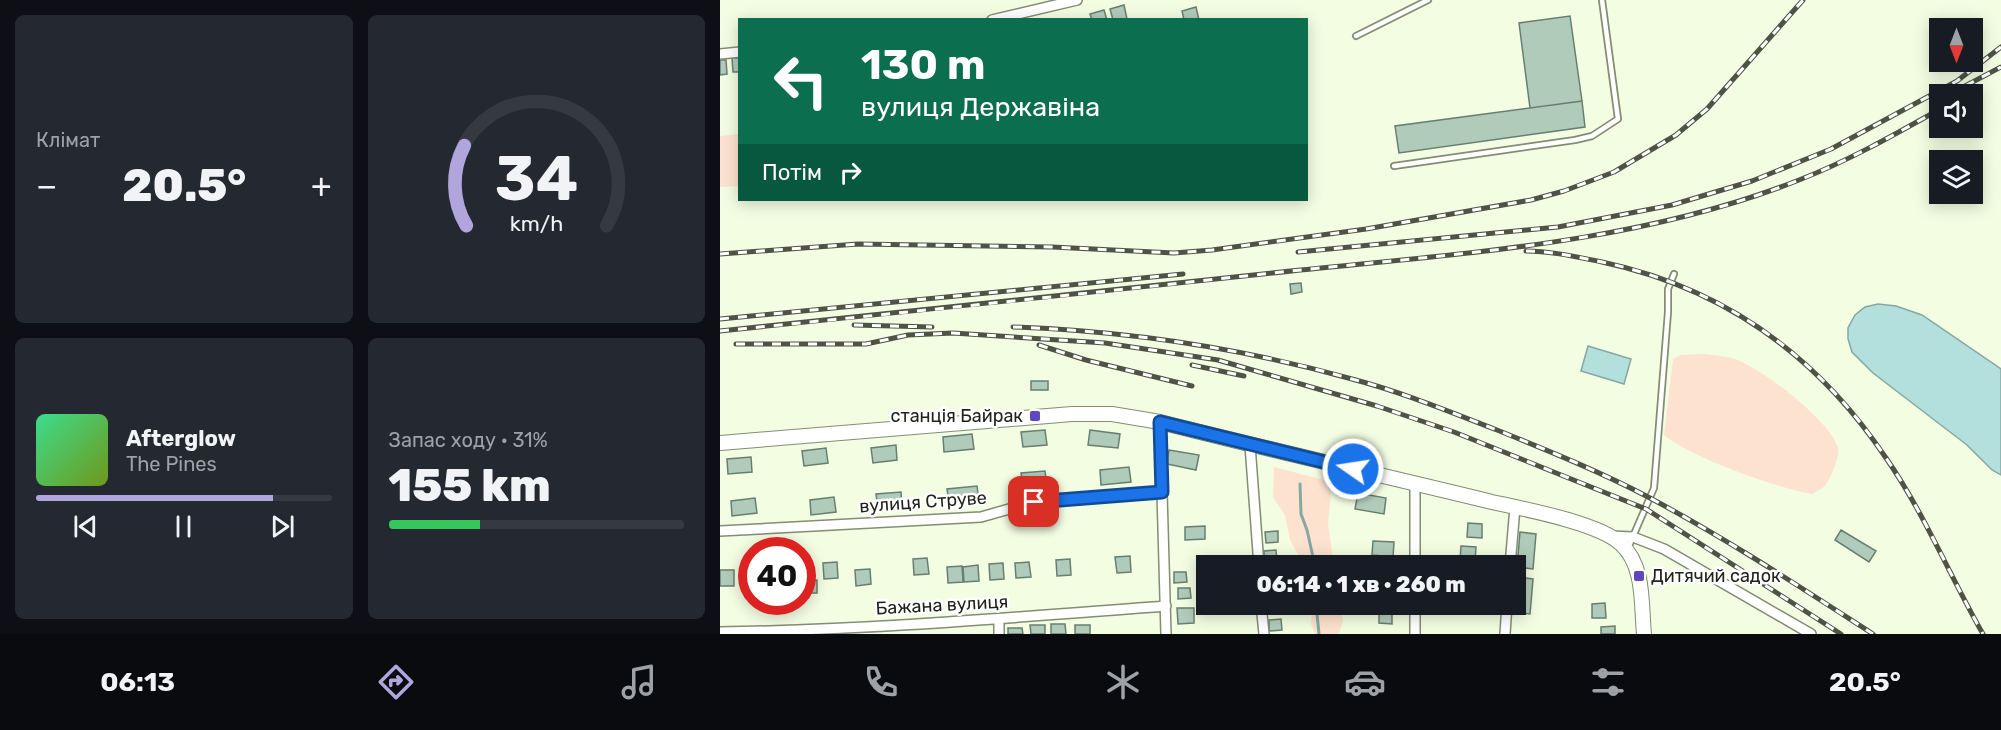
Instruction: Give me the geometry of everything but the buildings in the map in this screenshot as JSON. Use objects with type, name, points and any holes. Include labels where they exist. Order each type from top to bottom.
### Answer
[{"type":"street","points":[[1001,18],[1077,0]]},
{"type":"street","points":[[720,54],[738,52]]},
{"type":"street","points":[[720,443],[1072,414],[1112,414],[1160,422],[1515,507],[1583,525],[1622,541],[1664,549],[1811,634]]},
{"type":"street","points":[[1160,422],[1166,634]]},
{"type":"street","points":[[1250,445],[1258,555]]},
{"type":"street","points":[[1415,483],[1415,555]]},
{"type":"street","name":"вулиця Струве","points":[[720,531],[981,517],[1034,502],[1162,492]]},
{"type":"street","points":[[1511,555],[1515,507]]},
{"type":"street","points":[[1622,541],[1633,559],[1639,576],[1644,634]]},
{"type":"street","name":"Бажана вулиця","points":[[720,632],[999,619],[1166,606]]},
{"type":"street","points":[[1263,615],[1264,634]]},
{"type":"street","points":[[1415,615],[1415,634]]},
{"type":"street","points":[[1505,634],[1507,615]]},
{"type":"street","points":[[999,619],[999,634]]},
{"type":"lane","points":[[1356,36],[1428,0]]},
{"type":"lane","points":[[1394,166],[1575,140],[1592,136],[1618,119],[1602,0]]},
{"type":"lane","points":[[1622,541],[1654,488],[1668,289],[1674,274]]},
{"type":"shaded area","points":[[738,134],[738,186],[720,187],[720,136]]},
{"type":"shaded area","points":[[1703,354],[1731,358],[1747,364],[1794,397],[1823,424],[1838,448],[1834,468],[1825,486],[1813,494],[1780,486],[1713,462],[1664,435],[1673,359],[1680,355]]},
{"type":"shaded area","points":[[1274,467],[1332,482],[1328,524],[1333,555],[1298,555],[1290,540],[1285,515],[1273,497]]},
{"type":"shaded area","points":[[1311,615],[1342,615],[1339,634],[1315,634],[1311,624]]},
{"type":"water","points":[[1878,304],[1896,306],[1922,315],[2001,369],[2001,475],[1992,470],[1967,445],[1873,373],[1852,352],[1848,339],[1848,328],[1855,315],[1865,307]]},
{"type":"water","points":[[1588,346],[1631,359],[1624,384],[1581,371]]},
{"type":"waterway","points":[[1300,484],[1301,514],[1313,555]]},
{"type":"waterway","points":[[1317,615],[1319,634]]},
{"type":"railway","points":[[720,254],[858,244],[1052,247],[1174,253],[1366,229],[1531,200],[1564,191],[1614,172],[1676,135],[1707,109],[1803,0]]},
{"type":"railway","points":[[1298,252],[1558,227],[1672,205],[1752,181],[1831,149],[1957,81],[2001,47]]},
{"type":"railway","points":[[1969,84],[2001,67]]},
{"type":"railway","points":[[720,331],[1467,253],[1603,234],[1669,220],[1735,202],[1799,180],[1853,156],[1929,115]]},
{"type":"railway","points":[[1526,251],[1554,253],[1602,262],[1688,289],[1727,308],[1764,331],[1798,358],[1830,388],[1859,421],[1886,458],[1925,523],[1983,634]]},
{"type":"railway","points":[[720,319],[1183,274]]},
{"type":"railway","points":[[854,325],[932,327]]},
{"type":"railway","points":[[1013,327],[1099,332],[1226,350],[1310,368],[1407,396],[1536,446],[1631,488],[1735,547],[1873,634]]},
{"type":"railway","points":[[736,344],[866,344],[908,335],[953,333],[1105,343],[1218,360],[1377,406],[1454,432],[1646,509],[1841,634]]},
{"type":"railway","points":[[1039,345],[1086,360],[1192,386]]},
{"type":"railway","points":[[1192,365],[1244,376]]},
{"type":"place","name":"станція Байрак","points":[[1035,416]]},
{"type":"place","name":"Дитячий садок","points":[[1639,576]]},
{"type":"route","points":[[1034,502],[1162,492],[1160,422],[1353,469]]}]
